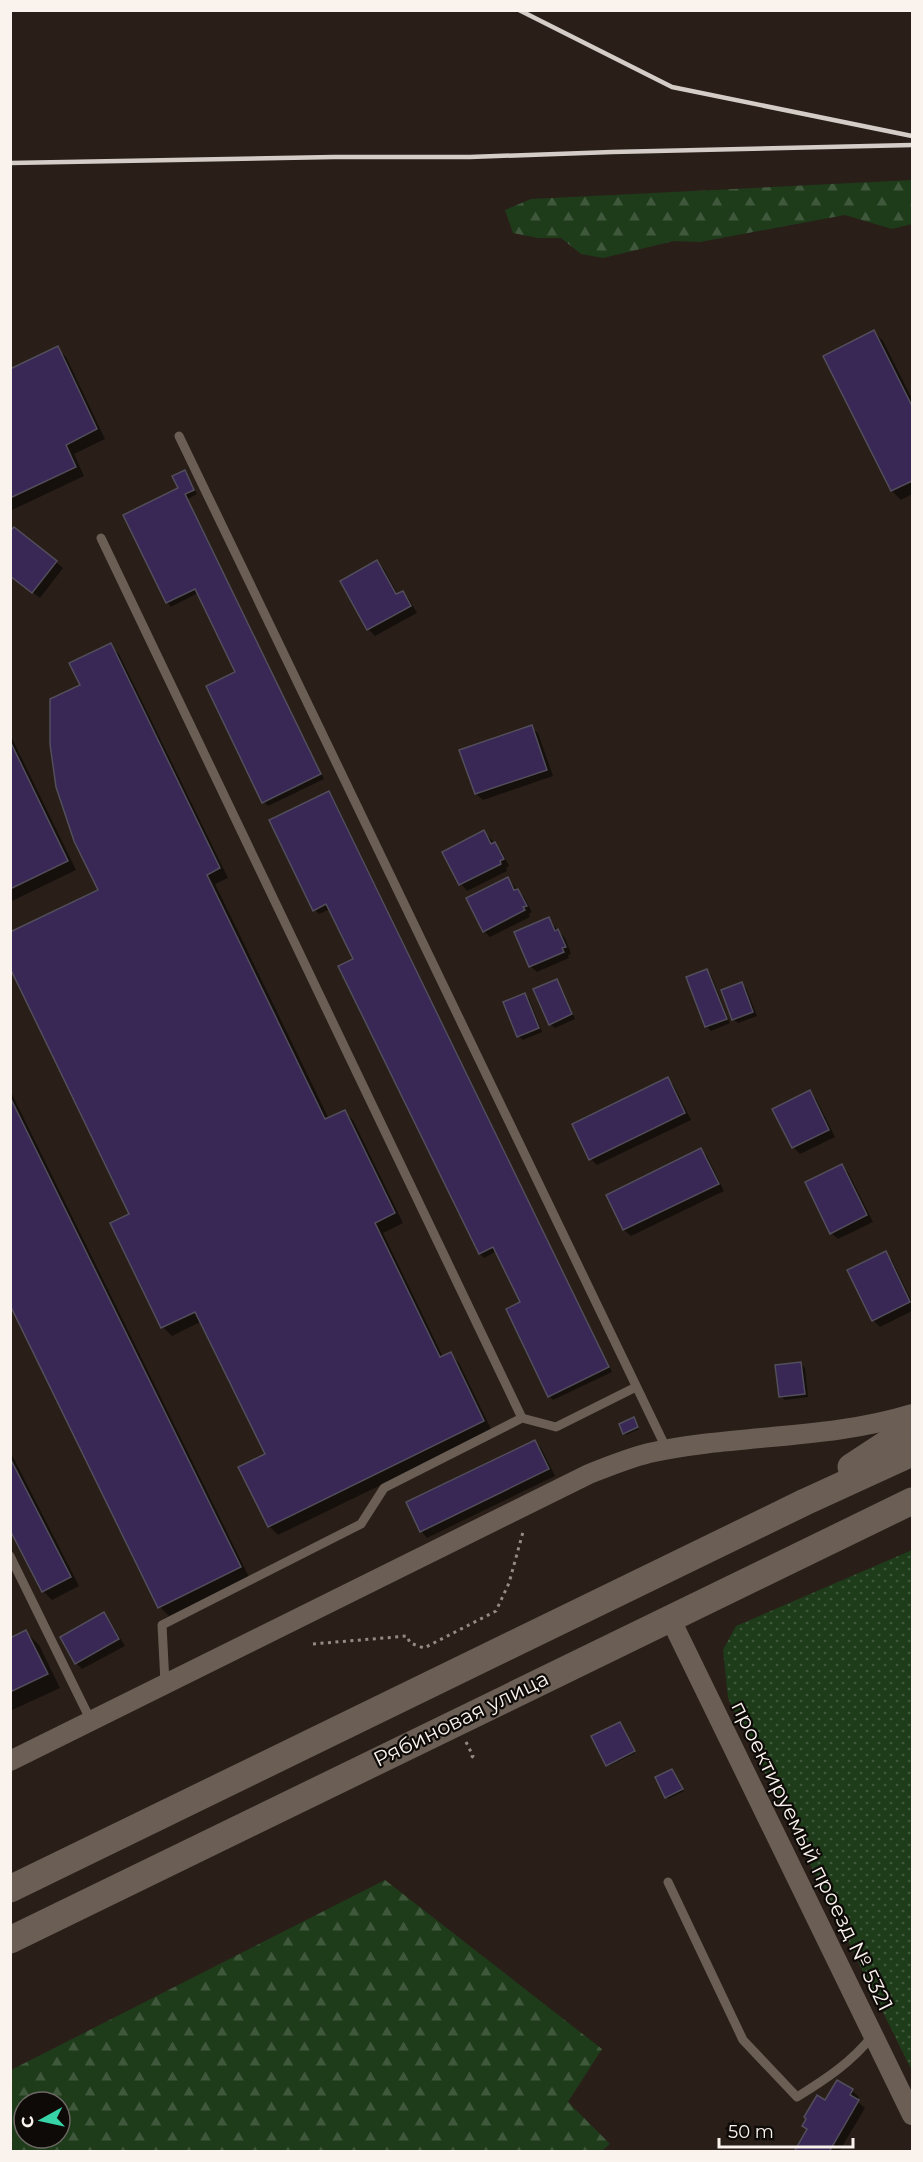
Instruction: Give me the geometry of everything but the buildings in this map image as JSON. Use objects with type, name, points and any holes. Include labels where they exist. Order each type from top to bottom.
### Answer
[{"type":"main road","points":[[805,1502],[869,1454],[912,1427]]},
{"type":"main road","points":[[10,1889],[805,1502],[912,1453]]},
{"type":"main road","name":"Рябиновая улица","points":[[10,1940],[912,1501]]},
{"type":"main road","points":[[829,1540],[912,1514]]},
{"type":"street","points":[[10,1761],[589,1474],[621,1461],[667,1450],[855,1427],[912,1414]]},
{"type":"street","name":"проектируемый проезд № 5321","points":[[670,1618],[912,2115]]},
{"type":"lane","points":[[179,436],[667,1450]]},
{"type":"lane","points":[[100,538],[522,1418]]},
{"type":"lane","points":[[165,1684],[162,1625],[361,1524],[384,1488],[522,1418],[556,1427],[636,1387]]},
{"type":"lane","points":[[10,1556],[91,1721]]},
{"type":"lane","points":[[668,1882],[743,2040],[797,2097],[839,2071],[873,2035]]},
{"type":"path","points":[[313,1644],[407,1636],[408,1644],[424,1648],[496,1611],[509,1583],[523,1532]]},
{"type":"path","points":[[466,1740],[473,1756],[468,1760]]},
{"type":"green space","points":[[912,180],[912,224],[892,229],[845,215],[700,242],[674,241],[603,258],[581,254],[561,238],[538,238],[513,233],[505,210],[531,199]]},
{"type":"green space","points":[[912,1550],[912,2071],[728,1698],[723,1650],[736,1626]]},
{"type":"green space","points":[[385,1880],[602,2049],[568,2102],[610,2144],[602,2151],[11,2151],[11,2070]]},
{"type":"railway","points":[[519,10],[672,87],[912,136]]},
{"type":"railway","points":[[10,163],[470,157],[912,145]]}]
